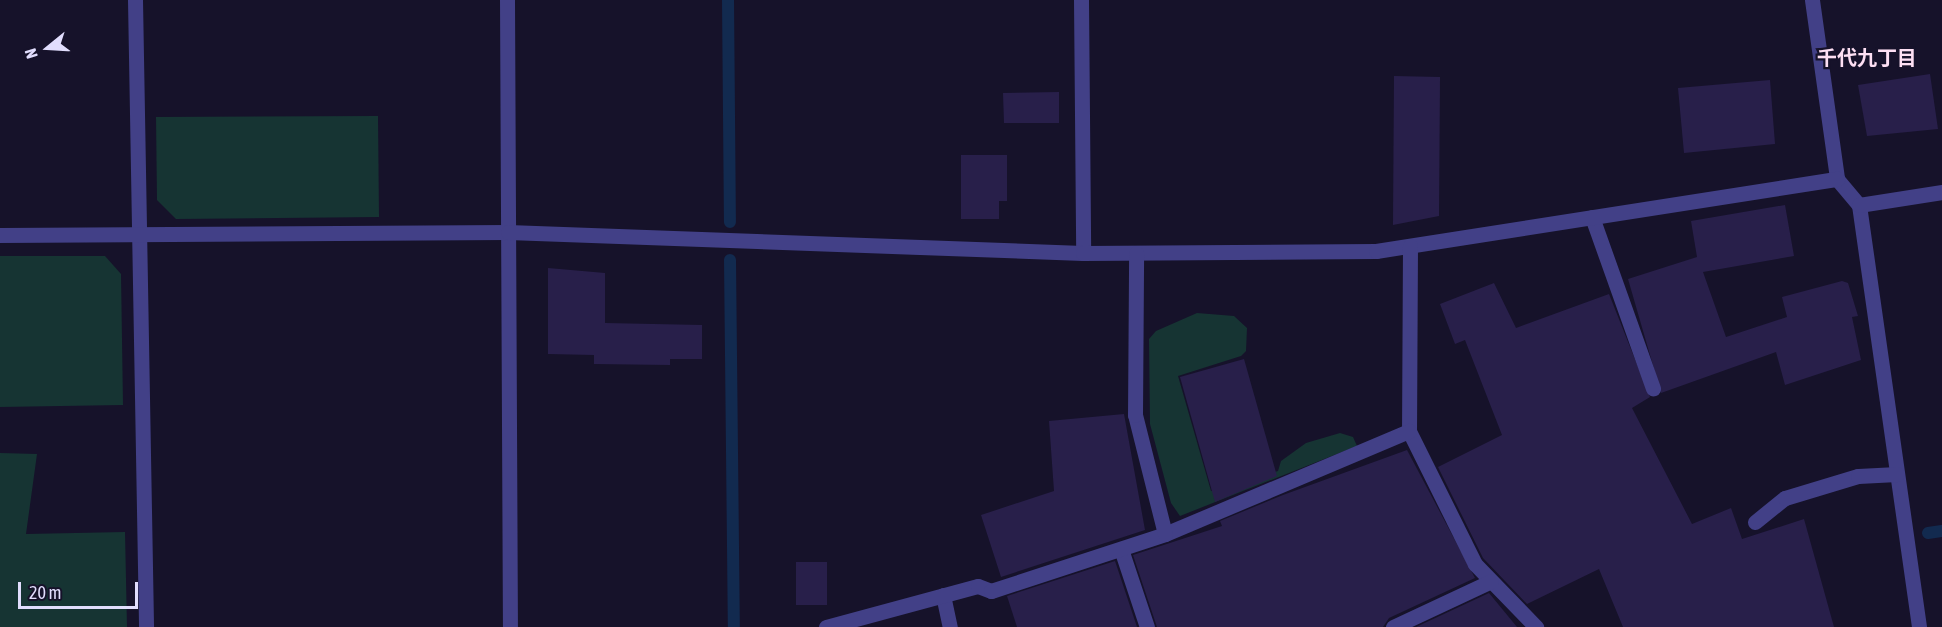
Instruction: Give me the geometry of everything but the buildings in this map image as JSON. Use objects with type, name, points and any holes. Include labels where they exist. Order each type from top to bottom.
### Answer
[{"type":"street","points":[[135,0],[146,627]]},
{"type":"street","points":[[507,0],[510,627]]},
{"type":"street","points":[[1081,0],[1083,253]]},
{"type":"street","points":[[1812,0],[1837,179],[1859,205],[1919,627]]},
{"type":"street","points":[[0,235],[508,232],[1083,253],[1410,246],[1837,179]]},
{"type":"street","points":[[1859,205],[1942,192]]},
{"type":"street","points":[[1592,218],[1653,388]]},
{"type":"street","points":[[1410,246],[1409,431],[1475,564],[1536,627]]},
{"type":"street","points":[[1136,253],[1135,415],[1165,534]]},
{"type":"street","points":[[826,627],[978,586],[991,591],[1122,552],[1409,431]]},
{"type":"street","points":[[1755,522],[1785,498],[1858,476],[1897,474]]},
{"type":"street","points":[[1122,552],[1147,627]]},
{"type":"street","points":[[1393,627],[1491,581]]},
{"type":"street","points":[[943,595],[950,627]]},
{"type":"green space","points":[[378,116],[379,217],[176,219],[157,200],[156,117]]},
{"type":"green space","points":[[0,256],[105,256],[121,274],[123,405],[0,407]]},
{"type":"green space","points":[[1197,313],[1234,316],[1247,328],[1246,351],[1241,356],[1178,376],[1211,491],[1278,471],[1281,461],[1306,443],[1340,433],[1353,437],[1357,446],[1180,516],[1171,503],[1150,424],[1149,339],[1156,331]]},
{"type":"green space","points":[[0,453],[37,454],[26,534],[125,532],[127,627],[0,627]]},
{"type":"waterway","points":[[728,0],[730,222]]},
{"type":"waterway","points":[[730,260],[734,626]]},
{"type":"waterway","points":[[1928,533],[1942,531]]},
{"type":"district","name":"千代九丁目","points":[[1867,57]]}]
